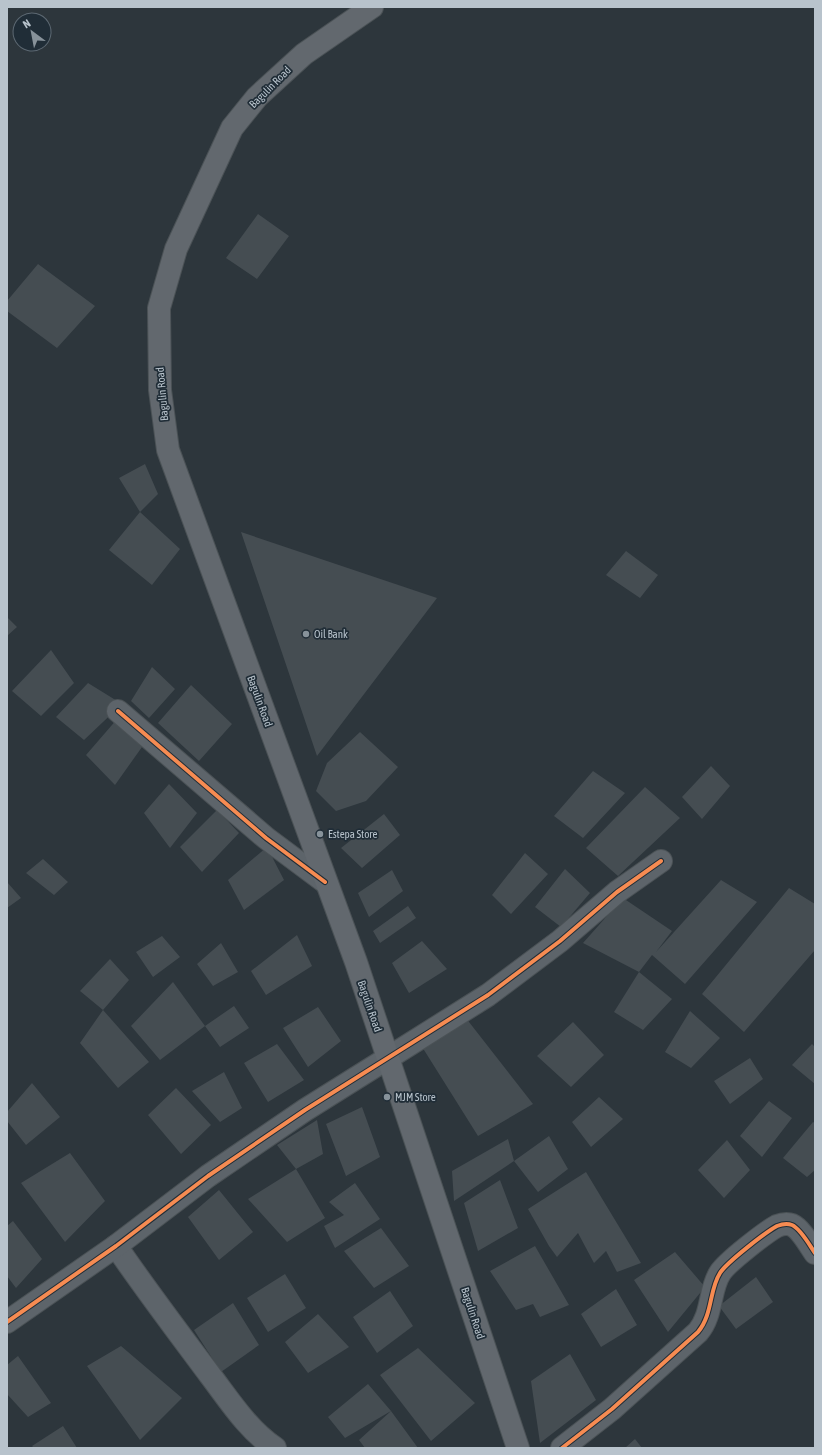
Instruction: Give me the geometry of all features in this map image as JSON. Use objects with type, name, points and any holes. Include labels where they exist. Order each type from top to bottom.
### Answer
[{"type":"main road","name":"Bagulin Road","points":[[372,7],[304,54],[256,97],[232,128],[176,249],[159,308],[160,390],[168,450],[325,882],[356,962],[518,1448]]},
{"type":"street","points":[[118,711],[266,838],[325,882]]},
{"type":"street","points":[[7,1322],[116,1246],[208,1176],[305,1110],[488,995],[560,941],[617,892],[661,861]]},
{"type":"street","points":[[562,1448],[612,1409],[698,1332],[704,1325],[720,1272],[754,1243],[778,1226],[786,1224],[797,1228],[815,1253]]},
{"type":"street","points":[[116,1246],[154,1301],[238,1411],[264,1441],[275,1448]]},
{"type":"building","points":[[258,214],[289,236],[257,279],[226,258]]},
{"type":"building","points":[[38,264],[95,306],[57,348],[7,311],[7,301]]},
{"type":"building","points":[[145,464],[158,494],[140,512],[119,478]]},
{"type":"building","points":[[140,512],[180,549],[152,585],[109,550]]},
{"type":"building","points":[[241,532],[437,598],[317,756]]},
{"type":"building","points":[[626,551],[658,575],[640,598],[606,575]]},
{"type":"building","points":[[7,617],[17,627],[7,636]]},
{"type":"building","points":[[51,650],[74,683],[41,716],[12,691]]},
{"type":"building","points":[[152,667],[175,689],[149,718],[131,701]]},
{"type":"building","points":[[88,683],[122,704],[84,740],[56,717]]},
{"type":"building","points":[[191,685],[232,724],[199,761],[158,723]]},
{"type":"building","points":[[118,718],[142,747],[115,785],[86,755]]},
{"type":"building","points":[[360,732],[398,767],[366,801],[336,811],[316,791],[327,763]]},
{"type":"building","points":[[711,766],[730,786],[702,819],[682,797]]},
{"type":"building","points":[[593,771],[625,793],[583,838],[554,816]]},
{"type":"building","points":[[169,784],[197,813],[170,848],[144,813]]},
{"type":"building","points":[[645,787],[680,818],[618,876],[586,848]]},
{"type":"building","points":[[217,810],[239,833],[202,872],[180,847]]},
{"type":"building","points":[[384,814],[400,835],[362,868],[341,848]]},
{"type":"building","points":[[267,847],[284,880],[244,910],[228,880]]},
{"type":"building","points":[[525,853],[548,874],[511,914],[492,895]]},
{"type":"building","points":[[43,859],[68,882],[54,895],[26,873]]},
{"type":"building","points":[[565,869],[590,893],[561,927],[535,907]]},
{"type":"building","points":[[392,870],[403,891],[369,917],[358,893]]},
{"type":"building","points":[[721,880],[757,902],[685,984],[652,955],[639,972],[583,943],[623,898],[672,931],[656,952]]},
{"type":"building","points":[[7,882],[21,898],[7,908]]},
{"type":"building","points":[[789,888],[815,904],[815,950],[744,1032],[702,994]]},
{"type":"building","points":[[408,906],[416,918],[380,943],[373,931]]},
{"type":"building","points":[[297,935],[312,966],[266,995],[251,971]]},
{"type":"building","points":[[162,936],[180,957],[153,977],[136,952]]},
{"type":"building","points":[[422,941],[447,969],[409,993],[392,963]]},
{"type":"building","points":[[221,943],[238,972],[213,986],[197,964]]},
{"type":"building","points":[[110,959],[129,980],[103,1010],[80,991]]},
{"type":"building","points":[[639,972],[672,999],[643,1030],[614,1012]]},
{"type":"building","points":[[173,982],[205,1026],[160,1060],[131,1026]]},
{"type":"building","points":[[234,1006],[249,1028],[220,1047],[205,1026]]},
{"type":"building","points":[[318,1007],[341,1041],[308,1067],[283,1028]]},
{"type":"building","points":[[103,1010],[149,1062],[118,1088],[80,1043]]},
{"type":"building","points":[[690,1011],[720,1038],[691,1068],[665,1052]]},
{"type":"building","points":[[462,1013],[533,1104],[478,1136],[419,1042]]},
{"type":"building","points":[[573,1022],[604,1055],[571,1087],[537,1056]]},
{"type":"building","points":[[277,1044],[304,1080],[268,1102],[244,1063]]},
{"type":"building","points":[[812,1044],[815,1047],[815,1084],[792,1065]]},
{"type":"building","points":[[750,1058],[763,1079],[730,1104],[714,1081]]},
{"type":"building","points":[[224,1072],[242,1108],[220,1122],[192,1091]]},
{"type":"building","points":[[32,1083],[60,1117],[26,1145],[7,1121],[7,1112]]},
{"type":"building","points":[[176,1088],[211,1125],[181,1154],[148,1115]]},
{"type":"building","points":[[599,1097],[623,1119],[591,1147],[572,1122]]},
{"type":"building","points":[[769,1101],[792,1118],[762,1157],[740,1136]]},
{"type":"building","points":[[362,1107],[380,1157],[346,1176],[326,1124]]},
{"type":"building","points":[[317,1120],[323,1154],[296,1169],[277,1145]]},
{"type":"building","points":[[813,1122],[815,1123],[815,1170],[807,1177],[783,1158]]},
{"type":"building","points":[[549,1136],[568,1169],[538,1192],[514,1161]]},
{"type":"building","points":[[508,1139],[514,1161],[454,1201],[452,1171]]},
{"type":"building","points":[[727,1140],[750,1170],[724,1198],[698,1170]]},
{"type":"building","points":[[70,1153],[105,1201],[65,1242],[21,1183]]},
{"type":"building","points":[[296,1169],[325,1218],[287,1242],[248,1199]]},
{"type":"building","points":[[586,1172],[641,1263],[617,1272],[606,1251],[594,1263],[578,1233],[557,1257],[549,1246],[528,1209]]},
{"type":"building","points":[[500,1180],[518,1228],[478,1251],[464,1203]]},
{"type":"building","points":[[355,1183],[380,1219],[335,1248],[324,1226],[344,1215],[329,1202]]},
{"type":"building","points":[[219,1190],[253,1232],[219,1260],[188,1217]]},
{"type":"building","points":[[13,1221],[42,1259],[16,1288],[7,1276],[7,1226]]},
{"type":"building","points":[[381,1228],[409,1266],[374,1288],[344,1251]]},
{"type":"building","points":[[535,1246],[569,1305],[540,1317],[533,1304],[516,1310],[490,1271]]},
{"type":"building","points":[[675,1252],[705,1287],[668,1332],[634,1280]]},
{"type":"building","points":[[285,1274],[306,1308],[268,1332],[247,1298]]},
{"type":"building","points":[[756,1277],[773,1302],[736,1329],[719,1306]]},
{"type":"building","points":[[616,1289],[637,1325],[601,1347],[581,1314]]},
{"type":"building","points":[[390,1291],[413,1326],[377,1353],[353,1317]]},
{"type":"building","points":[[233,1303],[259,1345],[221,1372],[194,1330]]},
{"type":"building","points":[[318,1314],[349,1347],[308,1373],[285,1342]]},
{"type":"building","points":[[121,1346],[182,1398],[140,1440],[87,1366]]},
{"type":"building","points":[[418,1348],[475,1403],[431,1441],[380,1375]]},
{"type":"building","points":[[570,1354],[596,1400],[540,1443],[531,1381]]},
{"type":"building","points":[[18,1356],[51,1403],[28,1417],[7,1394],[7,1365]]},
{"type":"building","points":[[368,1384],[391,1411],[345,1438],[328,1417]]},
{"type":"building","points":[[391,1411],[418,1448],[365,1448],[359,1440]]},
{"type":"building","points":[[63,1426],[77,1448],[34,1448],[32,1446]]},
{"type":"building","points":[[635,1439],[642,1448],[625,1448]]},
{"type":"cycle path","points":[[118,711],[266,838],[325,882]]},
{"type":"cycle path","points":[[7,1322],[116,1246],[208,1176],[305,1110],[488,995],[560,941],[617,892],[661,861]]},
{"type":"cycle path","points":[[562,1448],[612,1409],[698,1332],[703,1325],[709,1310],[714,1287],[720,1273],[730,1262],[756,1241],[777,1226],[790,1224],[802,1234],[815,1253]]},
{"type":"place","name":"Oil Bank","points":[[306,634]]},
{"type":"place","name":"Estepa Store","points":[[320,834]]},
{"type":"place","name":"MJM Store","points":[[387,1097]]}]
